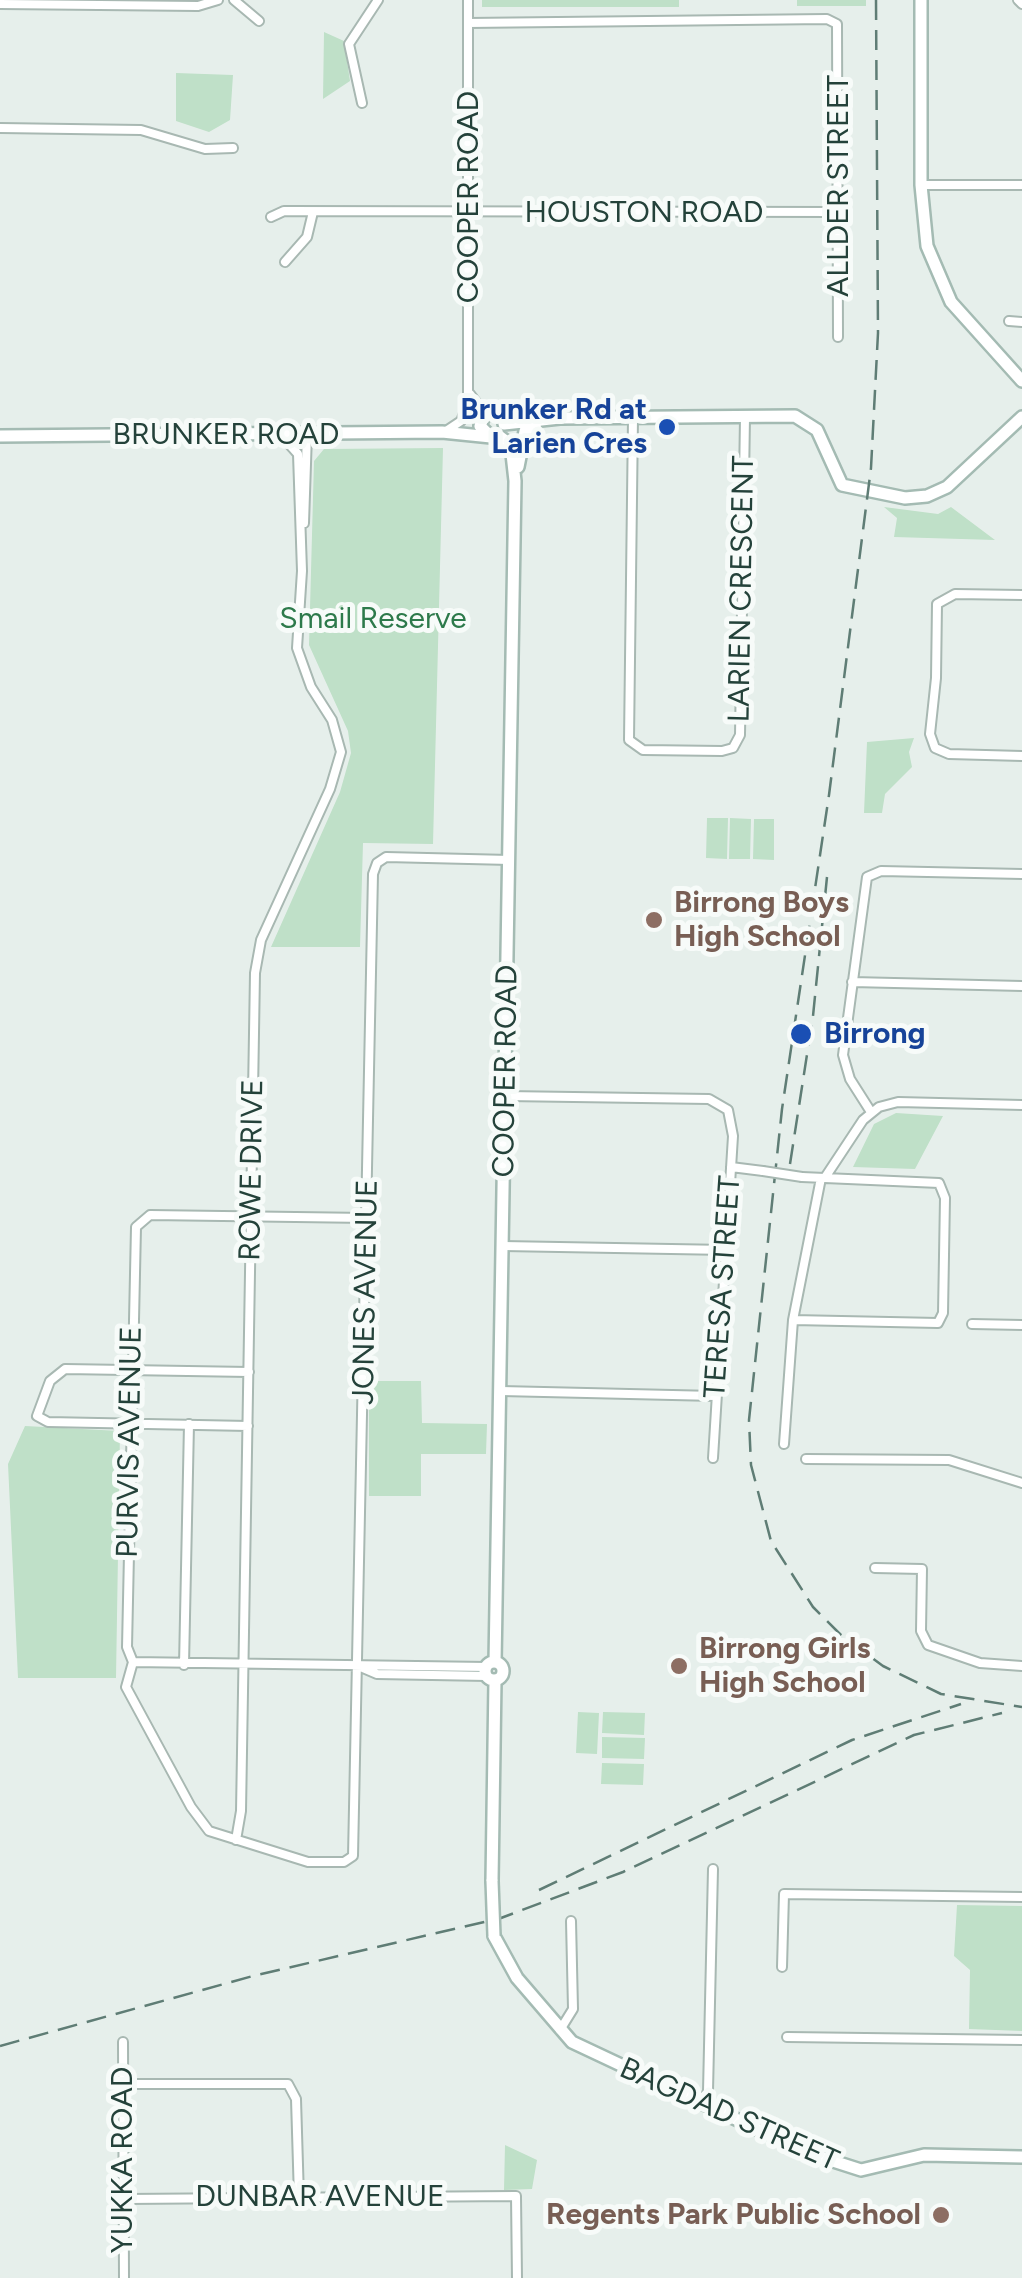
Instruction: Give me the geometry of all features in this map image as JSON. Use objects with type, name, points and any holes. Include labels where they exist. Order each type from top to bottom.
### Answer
[{"type":"street","points":[[0,4],[198,6],[218,0]]},
{"type":"street","points":[[234,0],[259,21]]},
{"type":"street","points":[[362,103],[349,44],[378,0]]},
{"type":"street","name":"COOPER ROAD","points":[[468,0],[469,399]]},
{"type":"street","points":[[921,0],[924,234],[941,286],[1022,380]]},
{"type":"street","name":"ALLDER STREET","points":[[468,23],[827,19],[837,24],[838,337]]},
{"type":"street","points":[[0,128],[141,130],[205,149],[233,148]]},
{"type":"street","points":[[922,184],[1022,185]]},
{"type":"street","name":"HOUSTON ROAD","points":[[271,216],[284,212],[838,212]]},
{"type":"street","points":[[285,262],[307,237],[313,212]]},
{"type":"street","points":[[1009,322],[1022,322]]},
{"type":"street","points":[[446,432],[461,421],[469,399],[511,444],[515,480]]},
{"type":"street","name":"BRUNKER ROAD","points":[[446,432],[485,418],[795,416],[809,422],[820,434],[832,471],[842,486],[897,497],[934,494],[1022,417]]},
{"type":"street","name":"LARIEN CRESCENT","points":[[633,418],[629,740],[644,750],[722,751],[733,748],[740,735],[745,417]]},
{"type":"street","points":[[485,418],[483,432],[500,430]]},
{"type":"street","points":[[515,480],[526,428],[560,418]]},
{"type":"street","name":"BRUNKER ROAD","points":[[0,436],[446,432],[500,430],[560,418]]},
{"type":"street","name":"ROWE DRIVE","points":[[280,434],[298,454],[302,528]]},
{"type":"street","name":"ROWE DRIVE","points":[[236,1840],[241,1810],[257,957],[340,762],[336,731],[310,687],[297,648],[308,434]]},
{"type":"street","name":"COOPER ROAD","points":[[494,1936],[491,1671],[501,1392],[515,480]]},
{"type":"street","points":[[1022,595],[955,594],[936,604],[936,678],[930,734],[935,748],[949,754],[1022,756]]},
{"type":"street","points":[[924,757],[935,748]]},
{"type":"street","name":"JONES AVENUE","points":[[353,1856],[362,1668],[377,863],[399,856],[510,860]]},
{"type":"street","points":[[872,1112],[850,1079],[843,1055],[866,881],[877,872],[1022,874]]},
{"type":"street","points":[[852,982],[1022,986]]},
{"type":"street","name":"TERESA STREET","points":[[506,1096],[709,1099],[721,1102],[730,1115],[727,1250],[712,1458]]},
{"type":"street","points":[[784,1444],[793,1320],[824,1177],[872,1112],[898,1102],[1022,1105]]},
{"type":"street","points":[[731,1167],[802,1177],[928,1179],[942,1187],[943,1313],[938,1323],[793,1320]]},
{"type":"street","name":"PURVIS AVENUE","points":[[251,1217],[150,1215],[139,1221],[134,1235],[127,1647],[132,1662],[126,1687],[191,1807],[210,1831],[308,1862],[344,1862],[353,1856]]},
{"type":"street","points":[[251,1217],[368,1218]]},
{"type":"street","points":[[503,1246],[727,1250]]},
{"type":"street","points":[[972,1324],[1022,1324]]},
{"type":"street","points":[[248,1426],[43,1421],[37,1412],[54,1376],[65,1369],[249,1372]]},
{"type":"street","points":[[501,1392],[715,1396]]},
{"type":"street","points":[[184,1665],[190,1424]]},
{"type":"street","points":[[806,1458],[950,1460],[1022,1484]]},
{"type":"street","points":[[875,1568],[922,1568],[921,1631],[928,1645],[980,1662],[1022,1666]]},
{"type":"street","points":[[132,1662],[362,1668],[378,1664],[491,1671]]},
{"type":"street","points":[[703,2104],[708,2091],[713,1869]]},
{"type":"street","points":[[782,1967],[784,1894],[1022,1897]]},
{"type":"street","points":[[560,2030],[573,2008],[571,1922]]},
{"type":"street","name":"BAGDAD STREET","points":[[494,1936],[517,1978],[560,2030],[584,2050],[850,2169],[924,2155],[1022,2157]]},
{"type":"street","points":[[787,2036],[1022,2040]]},
{"type":"street","name":"YUKKA ROAD","points":[[123,2042],[124,2278]]},
{"type":"street","points":[[123,2084],[288,2084],[296,2098],[299,2198]]},
{"type":"street","name":"DUNBAR AVENUE","points":[[124,2199],[516,2196],[517,2278]]},
{"type":"green space","points":[[482,0],[679,0],[679,7],[482,7]]},
{"type":"green space","points":[[797,0],[866,0],[866,6],[797,6]]},
{"type":"green space","points":[[324,32],[344,41],[350,81],[323,99]]},
{"type":"green space","points":[[176,73],[233,75],[230,120],[209,132],[176,121]]},
{"type":"green space","name":"Smail Reserve","points":[[443,448],[433,844],[363,843],[360,947],[271,947],[340,792],[351,753],[348,731],[309,645],[314,461],[324,449]]},
{"type":"green space","points":[[884,507],[938,514],[951,507],[995,540],[894,537],[897,518]]},
{"type":"green space","points":[[914,738],[909,752],[912,767],[885,794],[882,813],[864,813],[867,742]]},
{"type":"green space","points":[[707,818],[728,818],[727,859],[706,858]]},
{"type":"green space","points":[[730,818],[751,819],[750,859],[729,859]]},
{"type":"green space","points":[[754,819],[774,819],[774,860],[753,859]]},
{"type":"green space","points":[[896,1113],[943,1116],[915,1169],[853,1167],[874,1124]]},
{"type":"green space","points":[[369,1381],[421,1381],[422,1423],[487,1424],[486,1454],[421,1454],[421,1496],[369,1496]]},
{"type":"green space","points":[[25,1426],[120,1431],[116,1678],[18,1678],[8,1464]]},
{"type":"green space","points":[[578,1712],[599,1713],[597,1754],[576,1753]]},
{"type":"green space","points":[[603,1712],[645,1713],[644,1735],[602,1733]]},
{"type":"green space","points":[[602,1737],[645,1738],[644,1759],[602,1758]]},
{"type":"green space","points":[[602,1763],[644,1764],[643,1785],[601,1784]]},
{"type":"green space","points":[[957,1905],[1022,1906],[1022,2031],[969,2029],[970,1970],[954,1956]]},
{"type":"green space","points":[[505,2145],[537,2160],[532,2189],[504,2190]]},
{"type":"railway","points":[[876,0],[878,333],[871,468],[829,795],[782,1109],[749,1420],[751,1465],[771,1541],[813,1607],[841,1635],[883,1666],[941,1694],[1022,1707]]},
{"type":"railway","points":[[790,1164],[813,1016],[827,877]]},
{"type":"railway","points":[[539,1890],[852,1740],[961,1704]]},
{"type":"railway","points":[[0,2046],[253,1976],[501,1918],[623,1872],[914,1735],[1002,1713]]},
{"type":"place","name":"Brunker Rd at Larien Cres","points":[[667,427]]},
{"type":"place","name":"Birrong Boys High School","points":[[654,920]]},
{"type":"place","name":"Birrong","points":[[801,1034]]},
{"type":"place","name":"Birrong Girls High School","points":[[679,1666]]},
{"type":"place","name":"Regents Park Public School","points":[[941,2215]]}]
